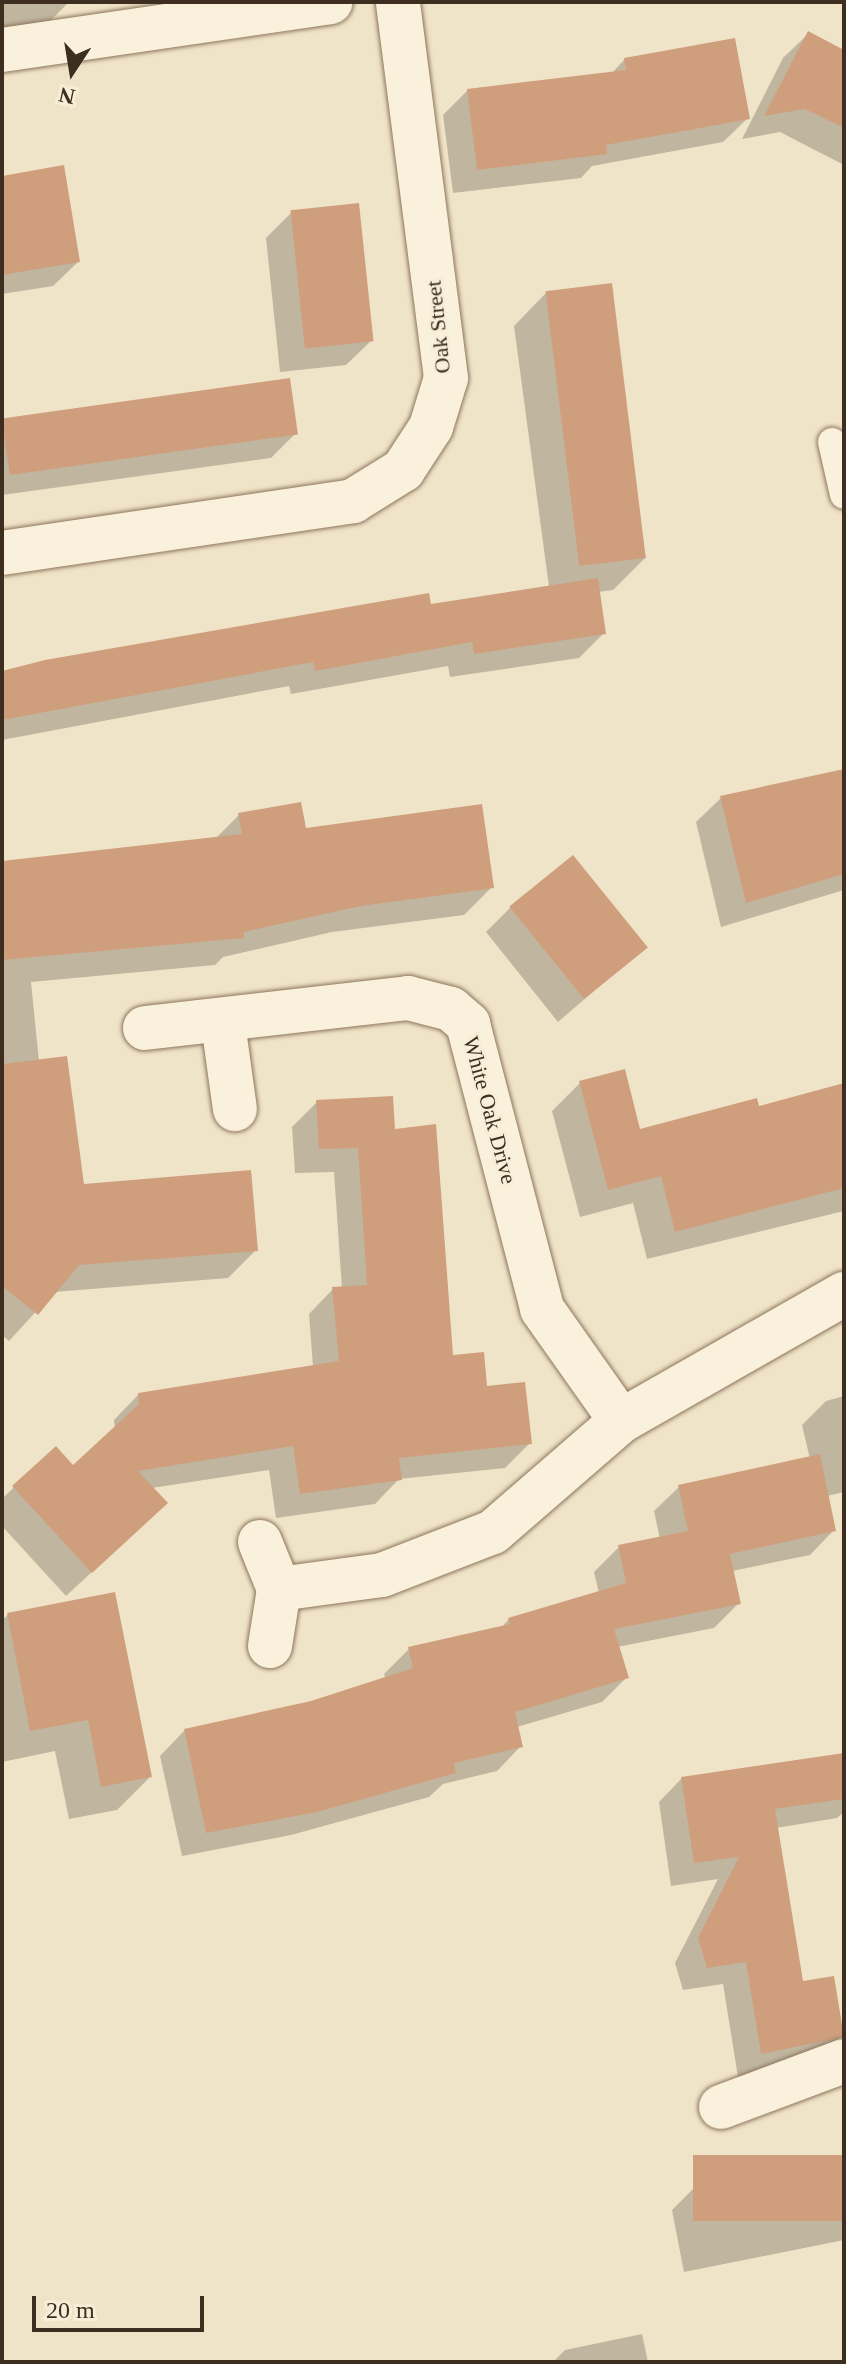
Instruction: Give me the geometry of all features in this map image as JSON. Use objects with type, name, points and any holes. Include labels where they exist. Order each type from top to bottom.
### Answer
[{"type":"street","points":[[2,50],[331,2]]},
{"type":"street","name":"Oak Street","points":[[2,553],[353,501],[403,470],[431,427],[446,378],[398,2]]},
{"type":"street","name":"White Oak Drive","points":[[145,1028],[223,1023],[408,998],[434,1002],[468,1024],[542,1309],[621,1421]]},
{"type":"street","points":[[223,1023],[235,1109]]},
{"type":"street","points":[[279,1589],[382,1575],[493,1532],[621,1421],[844,1294]]},
{"type":"street","points":[[260,1542],[279,1589],[270,1646]]},
{"type":"street","points":[[721,2107],[844,2061]]},
{"type":"lane","points":[[832,442],[844,495]]},
{"type":"building","points":[[808,31],[844,50],[844,128],[805,109],[764,116]]},
{"type":"building","points":[[735,38],[750,119],[606,145],[607,154],[477,170],[467,89],[626,70],[624,58]]},
{"type":"building","points":[[64,165],[80,262],[2,275],[2,176]]},
{"type":"building","points":[[359,203],[374,341],[305,348],[290,210]]},
{"type":"building","points":[[612,283],[646,558],[579,566],[545,291]]},
{"type":"building","points":[[290,378],[298,434],[10,475],[2,418]]},
{"type":"building","points":[[598,578],[606,634],[474,654],[472,642],[315,671],[313,662],[2,720],[2,671],[45,660],[429,593],[431,604]]},
{"type":"building","points":[[844,769],[844,874],[746,903],[720,796]]},
{"type":"building","points":[[301,802],[306,828],[482,804],[494,888],[361,906],[244,932],[244,938],[2,960],[2,861],[242,834],[238,813]]},
{"type":"building","points":[[573,855],[648,947],[584,999],[509,907]]},
{"type":"building","points":[[67,1056],[84,1184],[251,1170],[258,1251],[79,1265],[38,1315],[2,1286],[2,1064]]},
{"type":"building","points":[[625,1069],[640,1129],[757,1098],[759,1106],[844,1083],[844,1188],[675,1232],[661,1176],[608,1190],[579,1081]]},
{"type":"building","points":[[393,1096],[395,1129],[436,1124],[453,1355],[484,1352],[487,1386],[525,1382],[532,1444],[399,1458],[402,1480],[300,1494],[293,1446],[138,1471],[168,1503],[92,1573],[12,1486],[56,1446],[73,1465],[139,1404],[138,1393],[339,1361],[332,1287],[367,1285],[358,1148],[319,1149],[316,1100]]},
{"type":"building","points":[[820,1454],[836,1531],[730,1554],[741,1604],[614,1629],[629,1678],[515,1712],[523,1747],[454,1763],[456,1773],[317,1812],[206,1833],[184,1729],[311,1701],[413,1668],[408,1647],[510,1624],[508,1618],[626,1583],[618,1545],[688,1531],[678,1485]]},
{"type":"building","points":[[115,1592],[152,1777],[101,1787],[88,1720],[30,1731],[7,1613]]},
{"type":"building","points":[[844,1753],[844,1799],[775,1809],[803,1981],[834,1976],[844,2037],[761,2054],[746,1962],[707,1968],[698,1938],[739,1857],[694,1863],[681,1777]]},
{"type":"building","points":[[693,2155],[844,2155],[844,2221],[693,2221]]}]
